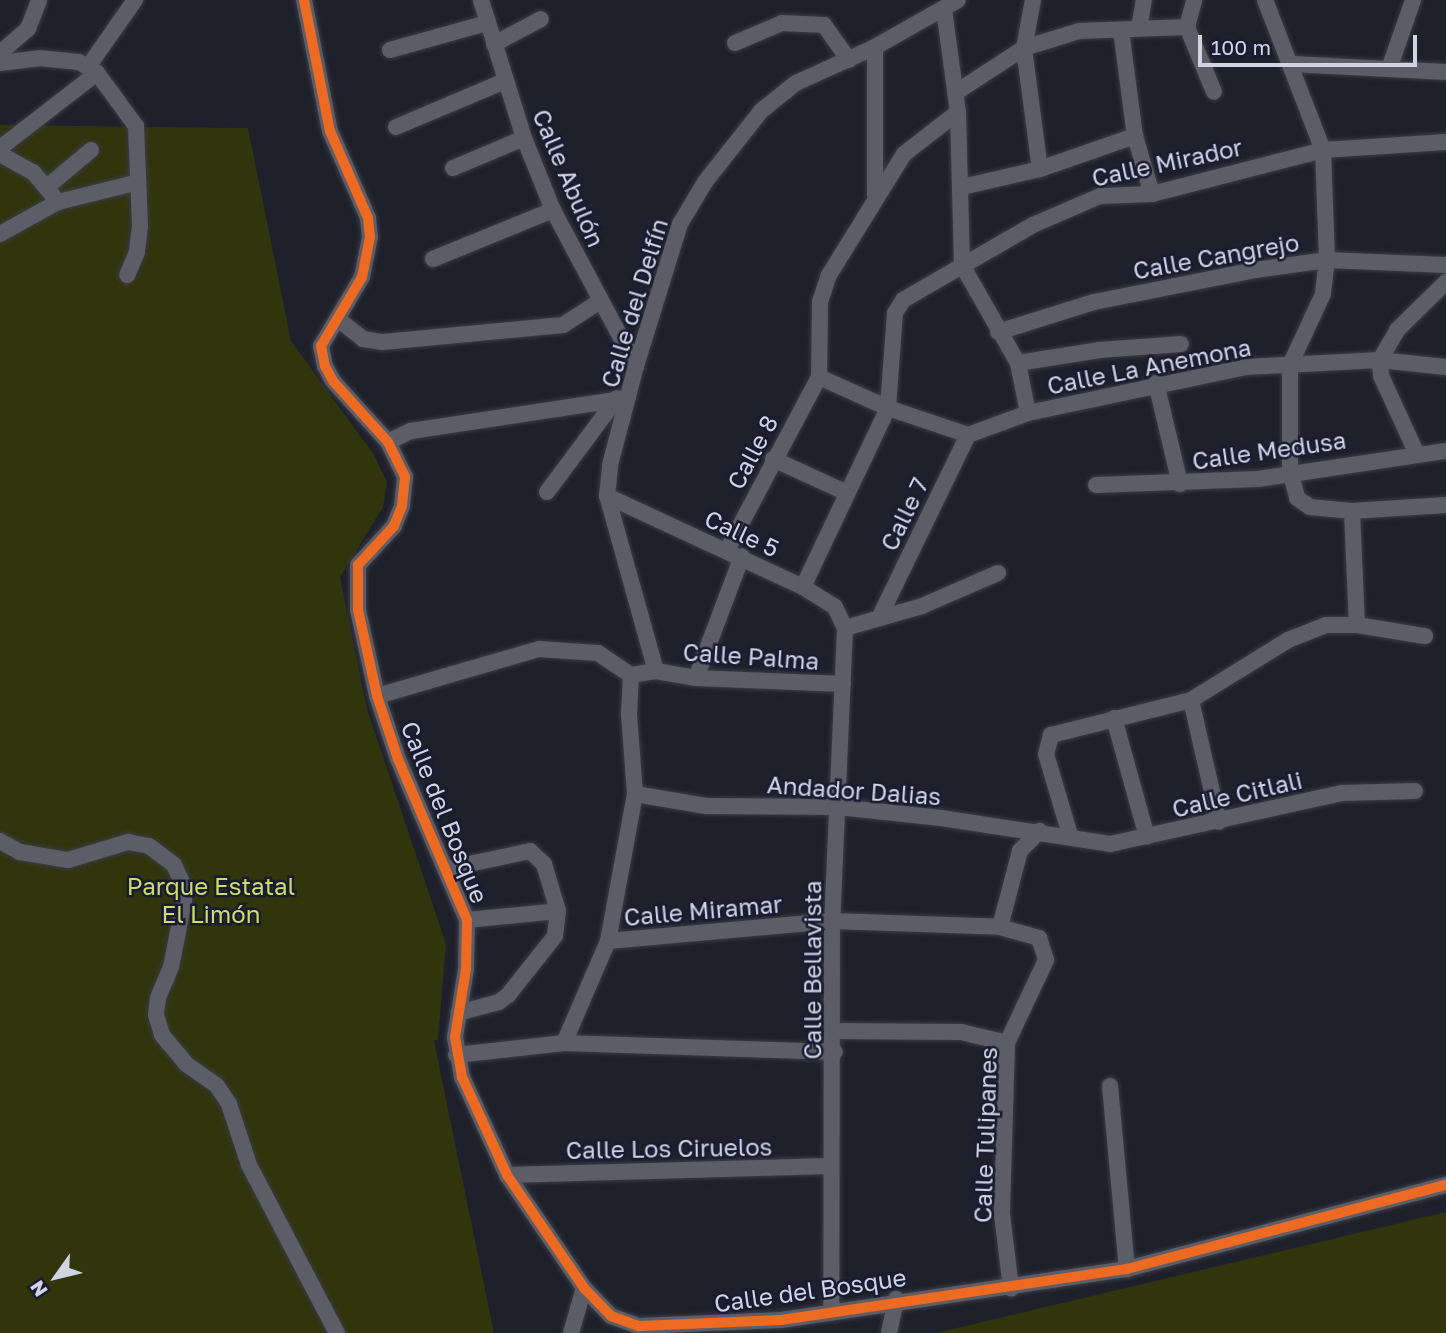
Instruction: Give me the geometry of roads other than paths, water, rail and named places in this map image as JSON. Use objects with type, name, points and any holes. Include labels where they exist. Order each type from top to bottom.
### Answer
[{"type":"street","points":[[0,53],[28,29],[39,0]]},
{"type":"street","points":[[0,148],[88,67],[135,0]]},
{"type":"street","name":"Calle del Bosque","points":[[304,0],[330,131],[368,218],[370,237],[362,277],[339,320],[321,346],[325,366],[333,381],[388,442],[405,477],[402,506],[394,526],[358,565],[358,610],[377,696],[398,759],[467,920],[466,969],[458,1013],[456,1055],[462,1077],[508,1175],[584,1288],[611,1316],[639,1326],[780,1326],[831,1312],[896,1300],[1011,1288],[1127,1269],[1446,1185]]},
{"type":"street","name":"Calle Abulón","points":[[481,0],[524,138],[554,211],[599,302],[636,366]]},
{"type":"street","points":[[1033,0],[1024,48],[1040,169]]},
{"type":"street","points":[[1139,28],[1144,0]]},
{"type":"street","points":[[1194,0],[1187,27],[1214,92]]},
{"type":"street","points":[[1265,0],[1293,64],[1324,150],[1327,260],[1323,295],[1290,365],[1290,471],[1297,498],[1310,507],[1352,511],[1446,505]]},
{"type":"street","points":[[1389,69],[1413,0]]},
{"type":"street","points":[[951,4],[962,187],[962,265],[1018,363],[1028,412]]},
{"type":"street","name":"Calle del Delfín","points":[[607,496],[622,398],[636,366],[680,224],[705,182],[761,111],[796,83],[876,47],[951,4]]},
{"type":"street","points":[[494,44],[541,19]]},
{"type":"street","points":[[390,50],[486,23]]},
{"type":"street","points":[[735,43],[782,23],[824,25],[849,60]]},
{"type":"street","points":[[955,93],[1024,48],[1079,31],[1187,27]]},
{"type":"street","points":[[1121,30],[1135,136],[1152,194]]},
{"type":"street","points":[[875,196],[876,47]]},
{"type":"street","points":[[0,63],[39,58],[88,67],[136,126],[137,252],[127,275]]},
{"type":"street","points":[[1293,64],[1446,72]]},
{"type":"street","points":[[396,127],[505,80]]},
{"type":"street","points":[[958,112],[904,153],[875,196],[829,275],[820,302],[819,377],[888,408],[968,435]]},
{"type":"street","points":[[962,187],[1040,169],[1135,136]]},
{"type":"street","points":[[453,168],[524,138]]},
{"type":"street","name":"Calle Mirador","points":[[888,408],[895,313],[903,300],[1032,225],[1100,196],[1152,194],[1324,150],[1446,142]]},
{"type":"street","points":[[48,186],[91,150]]},
{"type":"street","points":[[0,154],[33,172],[48,186],[58,202]]},
{"type":"street","points":[[0,234],[58,202],[138,182]]},
{"type":"street","points":[[433,259],[554,211]]},
{"type":"street","name":"Calle Cangrejo","points":[[998,332],[1094,303],[1327,260],[1446,265]]},
{"type":"street","points":[[1416,452],[1381,376],[1380,360],[1397,330],[1446,282]]},
{"type":"street","points":[[339,320],[363,339],[383,342],[563,325],[599,302]]},
{"type":"street","points":[[1018,363],[1100,350],[1181,344]]},
{"type":"street","name":"Calle La Anemona","points":[[968,435],[1028,412],[1156,383],[1246,367],[1380,360],[1446,367]]},
{"type":"street","name":"Calle 8","points":[[696,678],[734,553],[773,459],[819,377]]},
{"type":"street","points":[[1156,383],[1180,484]]},
{"type":"street","points":[[388,442],[411,431],[622,398]]},
{"type":"street","points":[[547,492],[622,398]]},
{"type":"street","points":[[803,587],[888,408]]},
{"type":"street","name":"Calle 7","points":[[881,614],[968,435]]},
{"type":"street","name":"Calle Medusa","points":[[1096,485],[1180,484],[1258,479],[1290,471],[1416,452],[1446,451]]},
{"type":"street","points":[[773,459],[847,493]]},
{"type":"street","name":"Calle 5","points":[[607,496],[803,587],[835,607],[845,628]]},
{"type":"street","name":"Calle Palma","points":[[607,496],[656,671]]},
{"type":"street","points":[[1352,511],[1357,625]]},
{"type":"street","points":[[845,628],[881,614],[922,606],[998,573]]},
{"type":"street","points":[[1070,835],[1045,754],[1051,734],[1191,700],[1288,640],[1326,625],[1357,625],[1425,636]]},
{"type":"street","name":"Calle Bellavista","points":[[831,1312],[831,1166],[835,1052],[832,1031],[832,921],[845,628]]},
{"type":"street","points":[[377,696],[539,649],[598,653],[635,674],[629,714],[635,794],[608,941],[564,1043]]},
{"type":"street","name":"Calle Palma","points":[[635,674],[656,671],[696,678],[842,684]]},
{"type":"street","points":[[1191,700],[1219,822]]},
{"type":"street","points":[[1114,718],[1147,837]]},
{"type":"street","name":"Calle Citlali","points":[[1070,835],[1110,844],[1342,793],[1415,791]]},
{"type":"street","name":"Andador Dalias","points":[[635,794],[706,806],[838,807],[1070,835]]},
{"type":"street","points":[[1000,927],[1020,851],[1039,831]]},
{"type":"street","points":[[0,841],[20,852],[68,860],[128,842],[149,846],[174,865],[184,886],[184,901],[171,967],[158,998],[156,1015],[162,1035],[186,1065],[217,1086],[229,1104],[249,1165],[337,1333]]},
{"type":"street","points":[[446,869],[530,851],[544,864],[558,911],[555,936],[508,995],[499,1002],[458,1013]]},
{"type":"street","points":[[467,920],[558,911]]},
{"type":"street","name":"Calle Miramar","points":[[608,941],[832,921],[1000,927],[1039,938],[1044,949]]},
{"type":"street","name":"Calle Tulipanes","points":[[1011,1288],[1002,1214],[1007,1043],[1035,990],[1046,960],[1044,949]]},
{"type":"street","points":[[832,1031],[961,1032],[1007,1043]]},
{"type":"street","points":[[456,1055],[564,1043],[835,1052]]},
{"type":"street","points":[[1110,1086],[1127,1269]]},
{"type":"street","name":"Calle Los Ciruelos","points":[[508,1175],[831,1166]]},
{"type":"street","points":[[571,1333],[584,1288]]},
{"type":"street","points":[[889,1333],[896,1300]]},
{"type":"park label","name":"Parque Estatal El Limón","points":[[211,900]]}]
